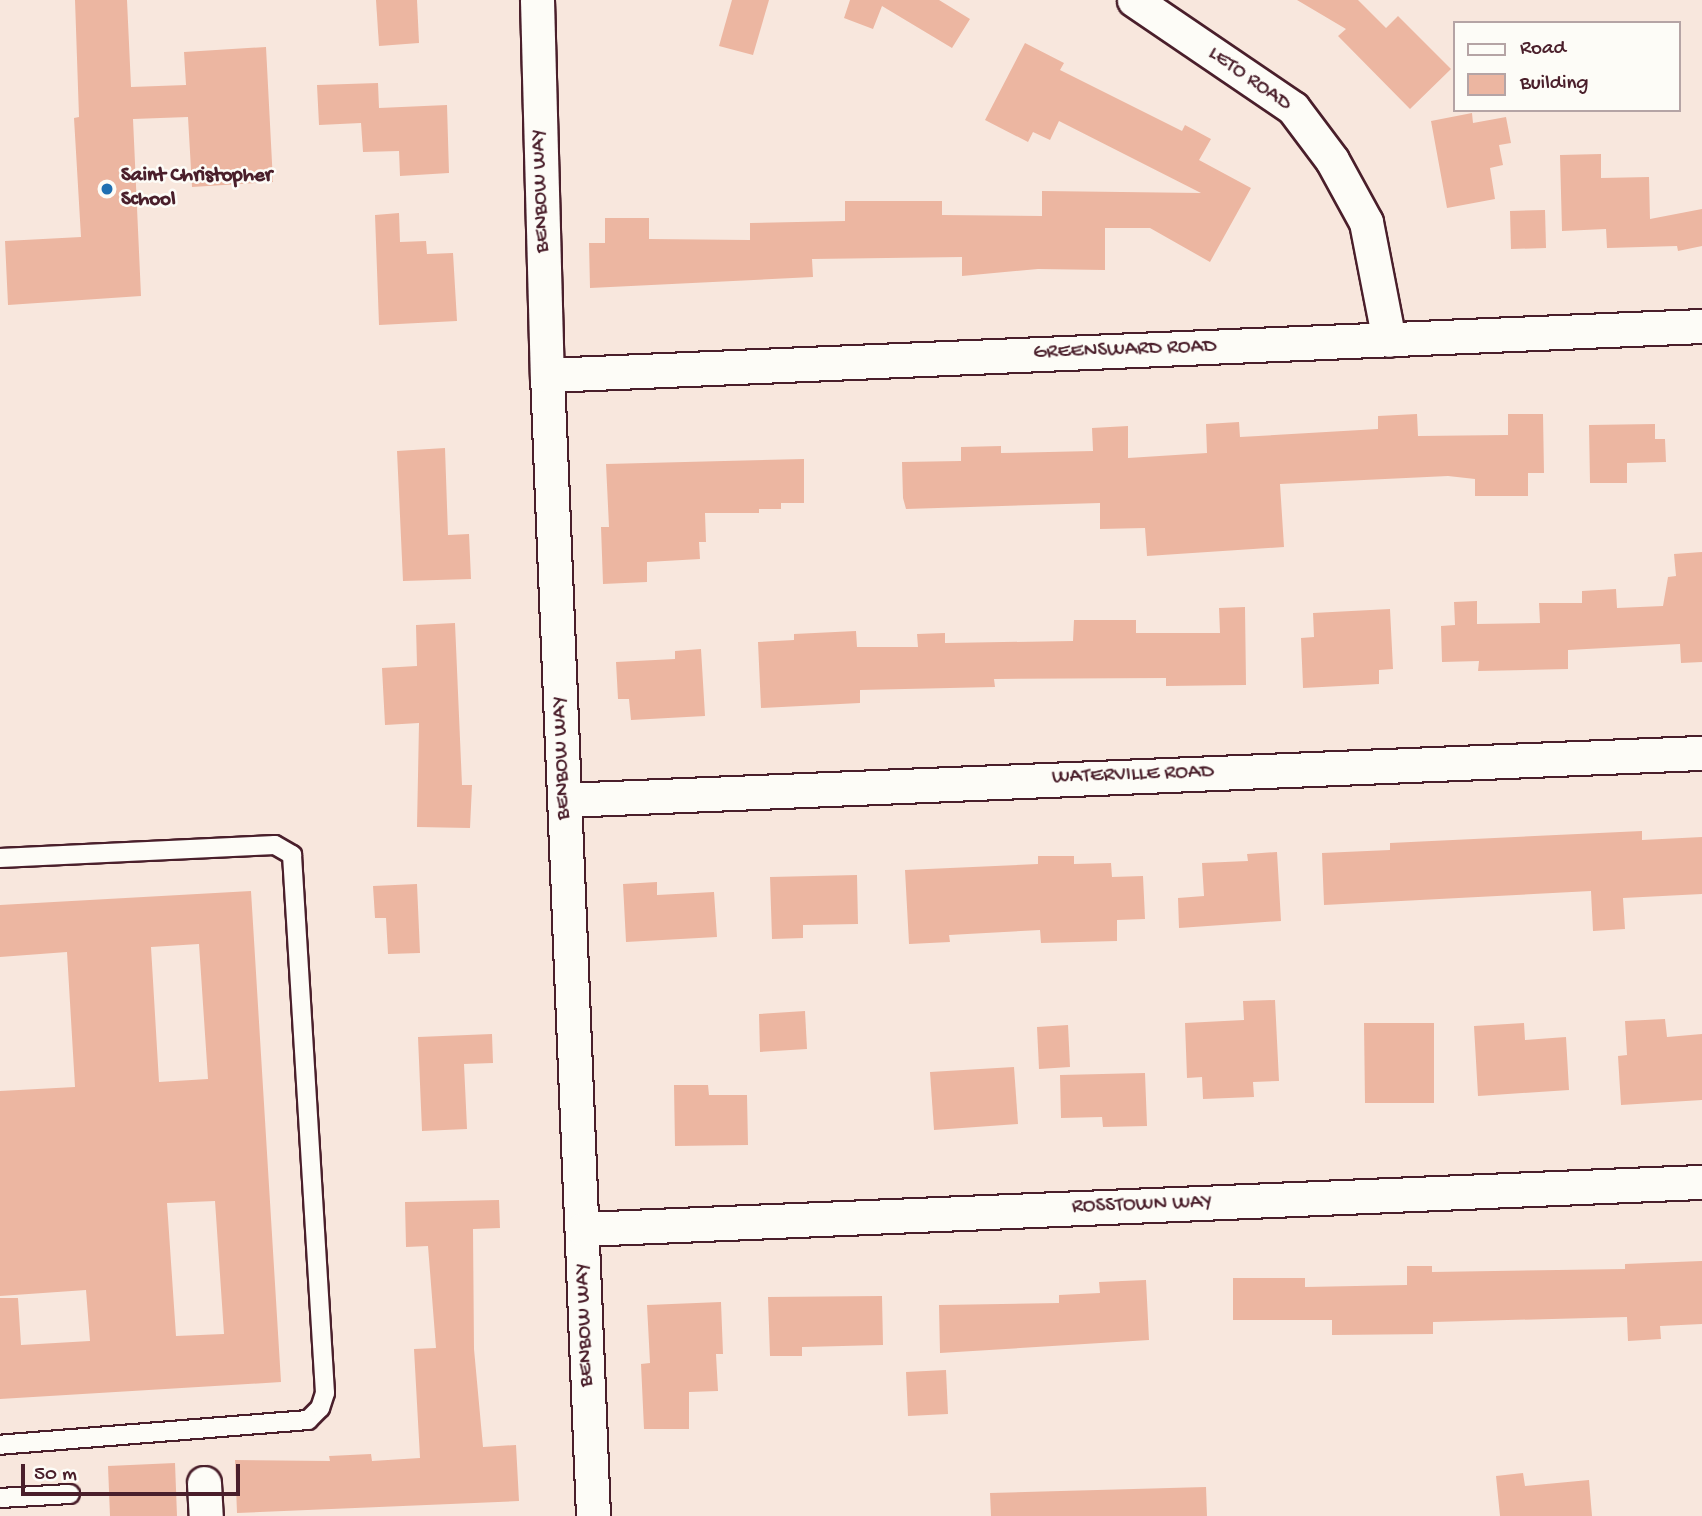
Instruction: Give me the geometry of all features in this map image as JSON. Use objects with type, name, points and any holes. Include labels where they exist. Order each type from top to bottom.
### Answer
[{"type":"street","name":"BENBOW WAY","points":[[537,0],[547,375],[593,1516]]},
{"type":"street","name":"LETO ROAD","points":[[1134,0],[1293,108],[1332,160],[1366,222],[1389,340]]},
{"type":"street","name":"GREENSWARD ROAD","points":[[547,375],[1702,326]]},
{"type":"street","name":"WATERVILLE ROAD","points":[[564,800],[1702,753]]},
{"type":"street","name":"ROSSTOWN WAY","points":[[583,1229],[1702,1182]]},
{"type":"street","points":[[204,1483],[206,1516]]},
{"type":"lane","points":[[0,858],[275,845],[292,855],[325,1393],[320,1408],[308,1420],[0,1445]]},
{"type":"lane","points":[[0,1498],[70,1494]]},
{"type":"building","name":"Saint Christopher School","points":[[75,0],[127,0],[131,87],[186,85],[184,52],[266,47],[273,182],[192,187],[188,117],[133,119],[141,296],[8,305],[5,241],[81,237],[74,118],[79,117]]},
{"type":"building","points":[[376,0],[417,0],[419,43],[379,46]]},
{"type":"building","points":[[732,0],[769,0],[753,55],[719,46]]},
{"type":"building","points":[[850,0],[939,0],[970,19],[952,48],[882,6],[873,29],[844,18]]},
{"type":"building","points":[[1297,0],[1358,0],[1386,28],[1398,16],[1451,69],[1410,109],[1338,36],[1346,29]]},
{"type":"building","points":[[1025,43],[1064,63],[1060,70],[1182,131],[1185,125],[1211,139],[1199,160],[1251,188],[1210,262],[1150,228],[1105,228],[1105,270],[1038,269],[962,276],[962,257],[812,259],[813,277],[590,288],[589,243],[605,243],[605,218],[649,218],[649,239],[750,240],[750,223],[845,221],[845,201],[942,201],[942,215],[1042,216],[1042,191],[1201,193],[1059,121],[1050,140],[1033,132],[1028,142],[985,120]]},
{"type":"building","points":[[378,83],[379,108],[447,105],[449,173],[400,176],[399,151],[363,152],[361,123],[319,125],[317,85]]},
{"type":"building","points":[[1472,113],[1473,123],[1506,117],[1511,143],[1499,145],[1503,165],[1490,168],[1495,199],[1447,208],[1431,121]]},
{"type":"building","points":[[1601,154],[1601,178],[1649,177],[1650,219],[1702,209],[1702,246],[1678,251],[1677,246],[1607,248],[1606,229],[1562,231],[1560,155]]},
{"type":"building","points":[[1545,210],[1546,248],[1511,249],[1510,211]]},
{"type":"building","points":[[399,213],[400,242],[426,241],[427,254],[453,253],[457,321],[379,325],[375,215]]},
{"type":"building","points":[[1417,414],[1418,436],[1508,435],[1508,414],[1543,414],[1544,473],[1528,473],[1528,496],[1475,496],[1475,479],[1448,476],[1280,484],[1284,547],[1147,556],[1145,528],[1100,529],[1100,503],[906,509],[903,498],[902,462],[961,461],[961,447],[1001,446],[1001,453],[1093,451],[1092,428],[1128,426],[1128,458],[1207,453],[1206,424],[1239,422],[1240,437],[1378,429],[1378,416]]},
{"type":"building","points":[[1655,424],[1655,439],[1665,439],[1666,462],[1627,463],[1627,483],[1590,483],[1589,425]]},
{"type":"building","points":[[445,448],[448,535],[469,534],[471,579],[403,581],[397,451]]},
{"type":"building","points":[[804,459],[804,503],[781,503],[781,509],[759,509],[759,513],[705,513],[706,542],[699,542],[700,559],[647,562],[647,582],[603,584],[601,527],[609,527],[606,464]]},
{"type":"building","points":[[1702,552],[1702,662],[1681,663],[1680,644],[1568,650],[1568,669],[1478,671],[1479,661],[1442,662],[1441,626],[1455,625],[1454,602],[1477,601],[1477,624],[1540,623],[1539,603],[1582,603],[1582,591],[1616,589],[1617,608],[1663,606],[1668,577],[1676,576],[1674,554]]},
{"type":"building","points":[[1245,607],[1246,685],[1166,686],[1166,678],[994,679],[995,687],[860,690],[860,703],[761,708],[758,642],[794,640],[794,634],[856,631],[857,647],[918,647],[917,634],[945,633],[945,643],[1073,641],[1074,620],[1136,620],[1136,633],[1220,633],[1219,608]]},
{"type":"building","points":[[1390,609],[1393,669],[1379,670],[1379,684],[1303,688],[1301,638],[1314,637],[1313,613]]},
{"type":"building","points":[[455,623],[462,785],[472,785],[470,828],[417,827],[419,723],[385,725],[382,668],[417,666],[416,625]]},
{"type":"building","points":[[701,649],[705,716],[631,720],[629,699],[618,699],[616,662],[675,659],[675,651]]},
{"type":"building","points":[[1642,831],[1642,840],[1702,837],[1702,894],[1623,898],[1625,929],[1593,931],[1591,891],[1324,905],[1322,853],[1390,850],[1390,843]]},
{"type":"building","points":[[1277,852],[1281,921],[1179,928],[1178,898],[1204,896],[1202,863],[1248,861],[1247,854]]},
{"type":"building","points":[[1038,856],[1074,856],[1074,864],[1111,863],[1112,877],[1143,876],[1145,919],[1117,920],[1117,941],[1041,943],[1040,930],[949,935],[950,942],[909,944],[905,870],[1038,864]]},
{"type":"building","points":[[857,875],[858,924],[803,925],[803,938],[772,939],[770,877]]},
{"type":"building","points":[[657,882],[657,895],[714,892],[717,937],[626,942],[623,884]]},
{"type":"building","points":[[417,884],[420,953],[388,954],[386,918],[375,918],[373,886]]},
{"type":"building","points":[[251,891],[281,1382],[0,1399],[0,1298],[18,1298],[21,1345],[90,1341],[86,1290],[0,1296],[0,1091],[75,1087],[67,952],[0,957],[0,905]],"holes":[[[199,944],[208,1079],[159,1082],[151,947]],[[215,1201],[224,1334],[176,1336],[167,1203]]]},
{"type":"building","points":[[1275,1000],[1279,1081],[1253,1082],[1254,1097],[1203,1099],[1202,1077],[1187,1078],[1185,1023],[1244,1020],[1243,1001]]},
{"type":"building","points":[[805,1011],[807,1049],[760,1052],[759,1014]]},
{"type":"building","points":[[1665,1019],[1667,1037],[1702,1034],[1702,1100],[1621,1105],[1618,1056],[1627,1055],[1625,1021]]},
{"type":"building","points":[[1364,1023],[1434,1023],[1434,1103],[1365,1103]]},
{"type":"building","points":[[1524,1023],[1525,1040],[1566,1037],[1569,1090],[1478,1096],[1474,1026]]},
{"type":"building","points":[[1068,1025],[1070,1067],[1039,1069],[1037,1027]]},
{"type":"building","points":[[492,1034],[493,1063],[464,1064],[467,1129],[422,1131],[418,1037]]},
{"type":"building","points":[[1014,1067],[1018,1124],[934,1130],[930,1072]]},
{"type":"building","points":[[1145,1073],[1147,1126],[1103,1127],[1102,1117],[1061,1118],[1060,1075]]},
{"type":"building","points":[[674,1085],[708,1085],[709,1095],[747,1095],[748,1145],[675,1146]]},
{"type":"building","points":[[499,1200],[500,1228],[473,1229],[474,1349],[483,1447],[516,1445],[519,1501],[237,1513],[235,1460],[330,1461],[329,1456],[371,1454],[372,1461],[420,1458],[414,1349],[436,1348],[428,1246],[406,1247],[405,1202]]},
{"type":"building","points":[[1702,1261],[1702,1324],[1660,1326],[1661,1339],[1628,1341],[1627,1317],[1433,1322],[1433,1334],[1332,1335],[1332,1320],[1233,1320],[1233,1278],[1305,1278],[1305,1287],[1407,1285],[1407,1266],[1432,1266],[1432,1272],[1625,1269],[1625,1264]]},
{"type":"building","points":[[1146,1280],[1149,1340],[940,1353],[939,1305],[1059,1303],[1059,1295],[1100,1293],[1099,1282]]},
{"type":"building","points":[[882,1296],[883,1345],[802,1347],[802,1356],[770,1356],[768,1297]]},
{"type":"building","points":[[721,1302],[723,1354],[716,1354],[718,1391],[689,1392],[689,1429],[644,1429],[641,1364],[650,1363],[647,1305]]},
{"type":"building","points":[[946,1370],[948,1414],[908,1416],[906,1372]]},
{"type":"building","points":[[175,1463],[177,1516],[110,1516],[108,1466]]},
{"type":"building","points":[[1523,1473],[1525,1486],[1589,1480],[1592,1516],[1500,1516],[1496,1476]]},
{"type":"building","points":[[1206,1487],[1207,1516],[991,1516],[990,1493]]},
{"type":"place","name":"Saint Christopher School","points":[[107,189]]}]
